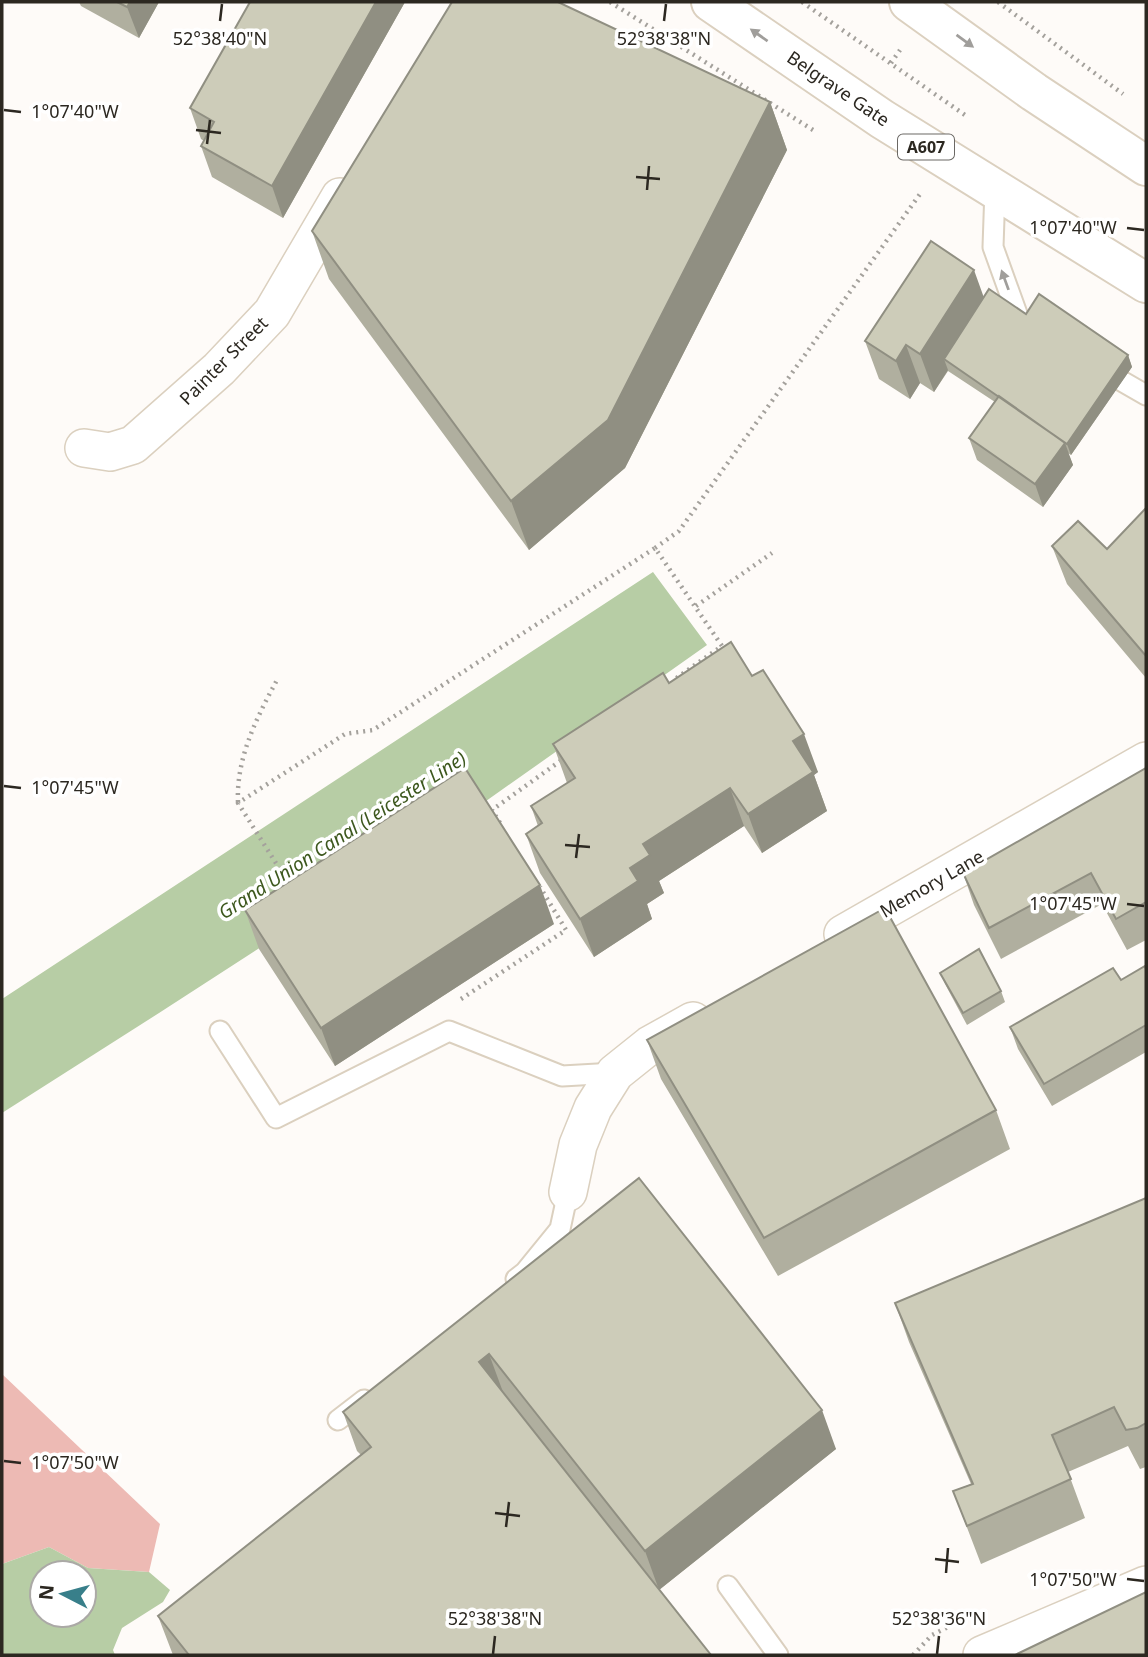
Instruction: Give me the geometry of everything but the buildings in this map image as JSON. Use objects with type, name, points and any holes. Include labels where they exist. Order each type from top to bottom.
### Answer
[{"type":"main road","name":"Belgrave Gate","points":[[711,2],[882,120],[1146,283]]},
{"type":"main road","points":[[909,2],[1034,92],[1143,158]]},
{"type":"street","name":"Painter Street","points":[[84,447],[110,452],[134,446],[219,369],[272,313],[358,166]]},
{"type":"street","name":"Memory Lane","points":[[817,950],[1146,761]]},
{"type":"street","points":[[568,1192],[578,1144],[593,1108],[615,1073],[650,1045],[722,1004]]},
{"type":"street","points":[[982,1655],[1146,1585]]},
{"type":"lane","points":[[995,189],[993,247],[1020,322],[1043,335]]},
{"type":"lane","points":[[1077,355],[1146,395]]},
{"type":"lane","points":[[220,1031],[276,1118],[449,1031],[562,1076],[615,1073]]},
{"type":"lane","points":[[504,1288],[525,1272],[560,1229],[568,1192]]},
{"type":"lane","points":[[338,1420],[380,1387]]},
{"type":"lane","points":[[728,1586],[779,1655]]},
{"type":"path","points":[[610,2],[814,130]]},
{"type":"path","points":[[998,2],[1125,95]]},
{"type":"path","points":[[238,803],[345,734],[373,730],[679,531],[920,194],[910,187]]},
{"type":"path","points":[[655,548],[722,646],[666,685]]},
{"type":"path","points":[[695,607],[772,552]]},
{"type":"path","points":[[277,680],[253,724],[237,788],[238,803],[296,895]]},
{"type":"path","points":[[506,833],[492,810],[566,757]]},
{"type":"path","points":[[449,1031],[436,1016],[566,930],[538,884]]},
{"type":"shaded area","points":[[2,1374],[160,1524],[149,1572],[98,1569],[98,1559],[71,1559],[49,1547],[2,1564]]},
{"type":"water","name":"Grand Union Canal (Leicester Line)","points":[[653,572],[707,645],[479,806],[2,1113],[2,999]]},
{"type":"water","points":[[49,1547],[71,1559],[28,1559],[28,1629],[98,1629],[98,1569],[149,1572],[170,1590],[163,1602],[122,1628],[113,1650],[115,1655],[2,1655],[2,1564]]}]
